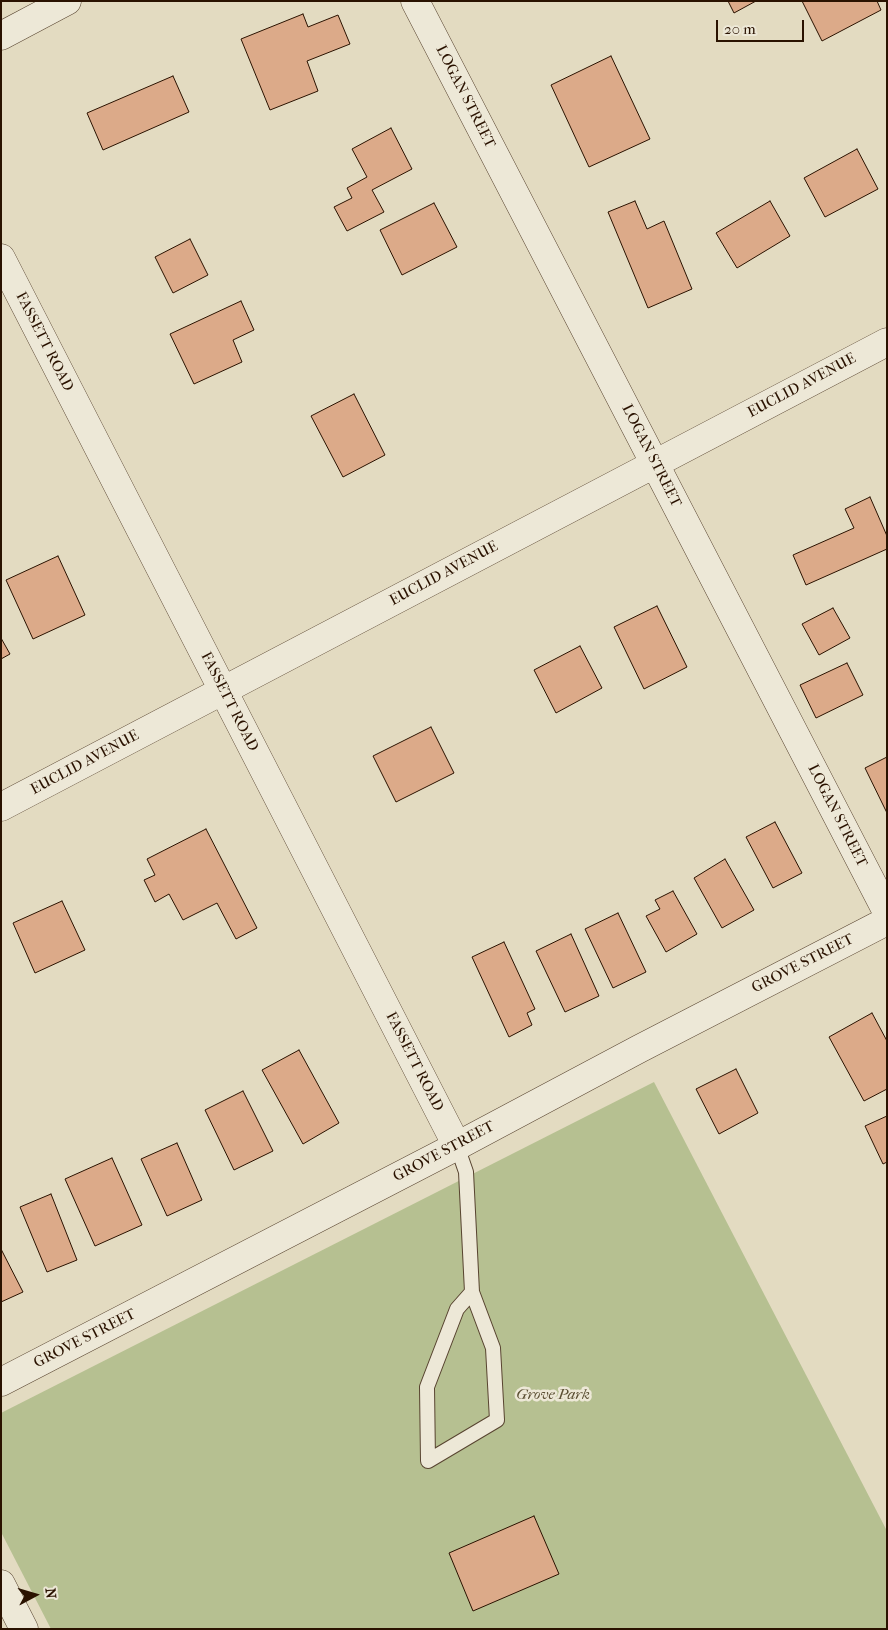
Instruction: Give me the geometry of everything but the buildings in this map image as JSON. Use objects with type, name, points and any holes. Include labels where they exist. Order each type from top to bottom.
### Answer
[{"type":"street","points":[[1,36],[67,1]]},
{"type":"street","name":"LOGAN STREET","points":[[415,1],[887,912]]},
{"type":"street","name":"FASSETT ROAD","points":[[1,258],[457,1146]]},
{"type":"street","name":"EUCLID AVENUE","points":[[1,807],[887,342]]},
{"type":"street","name":"GROVE STREET","points":[[1,1382],[887,921]]},
{"type":"street","points":[[1,1584],[24,1629]]},
{"type":"lane","points":[[457,1146],[466,1172],[472,1292],[493,1348],[497,1420],[428,1461],[427,1387],[457,1309],[472,1292]]},
{"type":"green space","name":"Grove Park","points":[[654,1082],[887,1531],[887,1629],[51,1629],[1,1532],[1,1413]]}]
